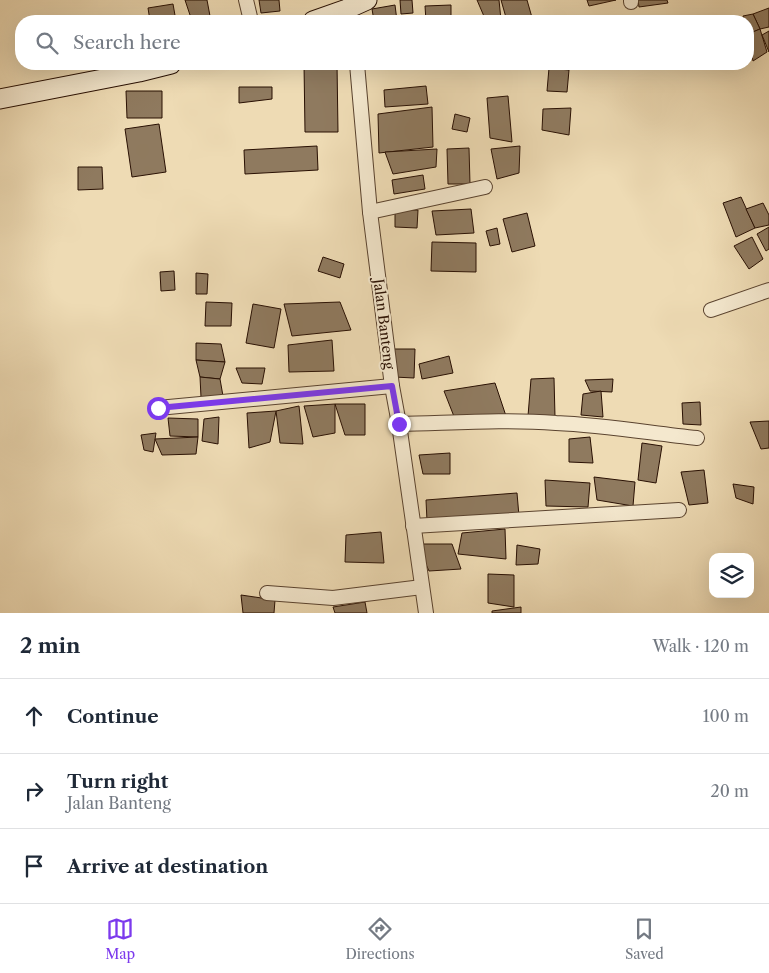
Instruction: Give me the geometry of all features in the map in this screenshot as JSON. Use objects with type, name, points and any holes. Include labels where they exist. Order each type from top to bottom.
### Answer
[{"type":"street","points":[[246,0],[250,15]]},
{"type":"street","points":[[332,15],[348,10],[367,0]]},
{"type":"street","points":[[6,98],[147,70]]},
{"type":"street","name":"Jalan Banteng","points":[[358,70],[370,212],[392,386],[426,613]]},
{"type":"street","points":[[370,212],[486,187]]},
{"type":"street","points":[[711,310],[769,290]]},
{"type":"street","points":[[158,408],[392,386]]},
{"type":"street","points":[[399,424],[554,422],[698,438]]},
{"type":"street","points":[[413,526],[679,510]]},
{"type":"street","points":[[267,593],[333,598],[422,587]]},
{"type":"building","points":[[185,0],[207,0],[210,15],[190,15]]},
{"type":"building","points":[[259,0],[279,0],[280,11],[261,13]]},
{"type":"building","points":[[400,0],[412,0],[413,13],[401,14]]},
{"type":"building","points":[[477,0],[499,0],[500,15],[483,15]]},
{"type":"building","points":[[501,0],[527,0],[531,15],[505,15]]},
{"type":"building","points":[[587,0],[616,0],[589,6]]},
{"type":"building","points":[[638,0],[667,0],[668,3],[639,7]]},
{"type":"building","points":[[173,4],[175,15],[149,15],[148,8]]},
{"type":"building","points":[[395,5],[396,15],[373,15],[372,9]]},
{"type":"building","points":[[451,5],[451,15],[426,15],[425,6]]},
{"type":"building","points":[[769,8],[769,27],[760,29],[753,14]]},
{"type":"building","points":[[754,16],[760,29],[754,32]]},
{"type":"building","points":[[760,29],[767,52],[754,60],[754,32]]},
{"type":"building","points":[[769,31],[769,52],[762,35]]},
{"type":"building","points":[[304,70],[337,70],[338,132],[305,132]]},
{"type":"building","points":[[549,70],[569,70],[567,92],[547,91]]},
{"type":"building","points":[[426,86],[428,104],[385,107],[384,90]]},
{"type":"building","points":[[239,87],[272,87],[272,99],[239,103]]},
{"type":"building","points":[[126,91],[162,91],[162,118],[127,118]]},
{"type":"building","points":[[508,96],[512,142],[490,138],[487,98]]},
{"type":"building","points":[[432,107],[433,147],[379,153],[378,114]]},
{"type":"building","points":[[571,108],[569,135],[542,130],[543,109]]},
{"type":"building","points":[[455,114],[470,118],[467,132],[452,129]]},
{"type":"building","points":[[159,124],[166,172],[132,177],[125,129]]},
{"type":"building","points":[[317,146],[318,170],[245,174],[244,150]]},
{"type":"building","points":[[520,146],[519,173],[497,179],[491,149]]},
{"type":"building","points":[[469,148],[470,184],[448,184],[447,149]]},
{"type":"building","points":[[437,149],[436,167],[393,174],[385,152]]},
{"type":"building","points":[[78,167],[102,167],[103,189],[78,190]]},
{"type":"building","points":[[423,175],[425,189],[394,194],[392,180]]},
{"type":"building","points":[[741,197],[755,228],[736,237],[723,203]]},
{"type":"building","points":[[763,203],[769,215],[769,225],[755,228],[746,209]]},
{"type":"building","points":[[471,209],[474,233],[436,235],[432,211]]},
{"type":"building","points":[[395,210],[418,210],[417,228],[395,227]]},
{"type":"building","points":[[527,213],[535,246],[512,252],[503,219]]},
{"type":"building","points":[[769,227],[769,249],[766,251],[757,234]]},
{"type":"building","points":[[497,228],[500,244],[490,246],[486,231]]},
{"type":"building","points":[[752,237],[763,259],[749,269],[734,246]]},
{"type":"building","points":[[432,242],[476,243],[476,272],[431,271]]},
{"type":"building","points":[[323,257],[344,264],[340,278],[318,271]]},
{"type":"building","points":[[174,271],[175,290],[161,291],[160,272]]},
{"type":"building","points":[[196,273],[208,274],[207,294],[196,294]]},
{"type":"building","points":[[206,302],[232,303],[231,326],[205,326]]},
{"type":"building","points":[[340,302],[351,330],[292,336],[284,304]]},
{"type":"building","points":[[253,304],[281,309],[274,348],[246,343]]},
{"type":"building","points":[[332,340],[334,371],[289,372],[288,345]]},
{"type":"building","points":[[196,343],[221,344],[225,362],[196,360]]},
{"type":"building","points":[[394,349],[415,349],[414,378],[394,377]]},
{"type":"building","points":[[449,356],[453,373],[422,379],[419,364]]},
{"type":"building","points":[[196,360],[225,362],[220,379],[200,377]]},
{"type":"building","points":[[236,368],[265,368],[262,384],[242,383]]},
{"type":"building","points":[[200,377],[220,379],[223,396],[201,397]]},
{"type":"building","points":[[554,378],[555,417],[528,416],[531,379]]},
{"type":"building","points":[[613,379],[612,392],[590,391],[585,380]]},
{"type":"building","points":[[495,383],[506,416],[455,419],[444,391]]},
{"type":"building","points":[[601,391],[603,417],[581,415],[583,394]]},
{"type":"building","points":[[700,402],[701,425],[683,424],[682,403]]},
{"type":"building","points":[[335,404],[365,404],[365,435],[345,435]]},
{"type":"building","points":[[335,404],[335,433],[313,437],[304,406]]},
{"type":"building","points":[[299,406],[303,444],[280,443],[276,411]]},
{"type":"building","points":[[276,411],[270,442],[249,448],[247,413]]},
{"type":"building","points":[[219,417],[218,444],[202,441],[204,419]]},
{"type":"building","points":[[168,418],[198,419],[198,437],[170,436]]},
{"type":"building","points":[[769,421],[769,448],[761,449],[750,422]]},
{"type":"building","points":[[156,433],[153,452],[144,450],[141,435]]},
{"type":"building","points":[[198,437],[196,454],[162,455],[155,439]]},
{"type":"building","points":[[590,437],[593,463],[569,462],[569,439]]},
{"type":"building","points":[[642,443],[662,446],[656,483],[638,480]]},
{"type":"building","points":[[450,453],[450,474],[423,474],[419,455]]},
{"type":"building","points":[[704,470],[708,503],[689,505],[681,472]]},
{"type":"building","points":[[594,477],[635,482],[633,506],[597,500]]},
{"type":"building","points":[[545,480],[590,483],[588,507],[546,506]]},
{"type":"building","points":[[733,484],[754,487],[753,504],[736,498]]},
{"type":"building","points":[[517,493],[519,516],[427,521],[426,500]]},
{"type":"building","points":[[505,529],[506,559],[458,554],[462,533]]},
{"type":"building","points":[[381,532],[384,563],[345,562],[346,535]]},
{"type":"building","points":[[417,544],[452,544],[461,569],[429,571]]},
{"type":"building","points":[[517,545],[540,549],[538,564],[516,565]]},
{"type":"building","points":[[488,574],[514,575],[514,607],[488,603]]},
{"type":"building","points":[[241,595],[275,600],[274,613],[243,613]]},
{"type":"building","points":[[365,602],[367,613],[335,613],[333,607]]},
{"type":"building","points":[[521,607],[521,613],[492,613],[492,611]]},
{"type":"route","points":[[158,408],[392,386],[399,424]]}]
